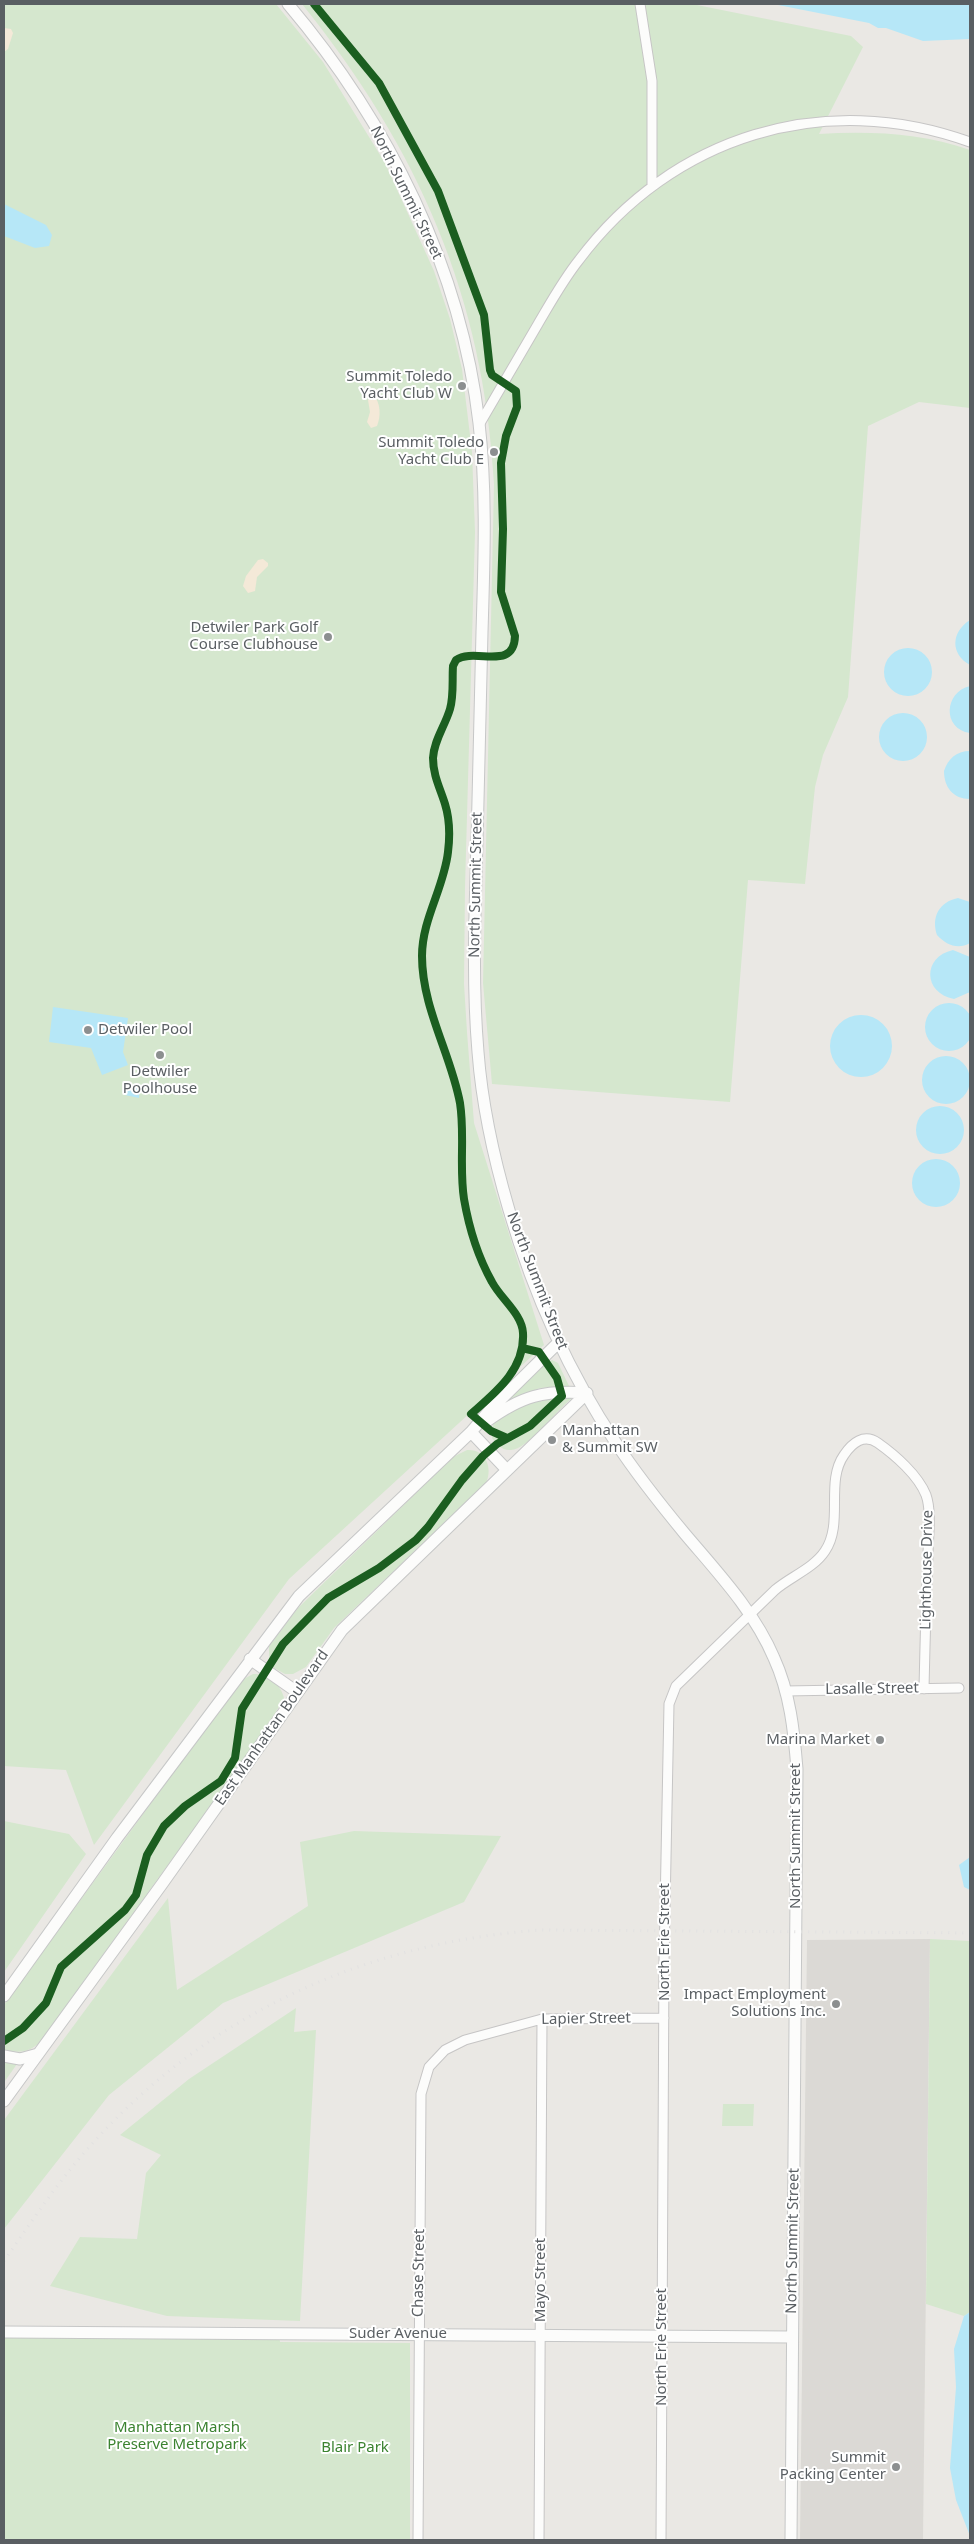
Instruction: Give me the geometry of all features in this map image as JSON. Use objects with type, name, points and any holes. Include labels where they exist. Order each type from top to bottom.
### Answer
[{"type":"street","name":"North Summit Street","points":[[288,4],[321,44],[352,90],[388,150],[425,223],[458,315],[469,363],[479,425],[484,546],[474,908],[478,1053],[489,1128],[508,1208],[521,1248],[559,1342],[587,1393],[634,1469],[750,1615],[774,1656],[785,1691],[794,1732],[797,1769],[791,2540]]},
{"type":"street","points":[[640,4],[652,81],[652,184]]},
{"type":"street","points":[[479,425],[578,260],[615,218],[652,184],[703,154],[729,143],[794,125],[834,121],[885,122],[935,131],[970,142]]},
{"type":"street","points":[[4,1996],[117,1838],[299,1596],[471,1432],[489,1411],[559,1342]]},
{"type":"street","points":[[471,1432],[510,1404],[538,1394],[587,1393]]},
{"type":"street","name":"East Manhattan Boulevard","points":[[4,2102],[162,1884],[342,1630],[587,1393]]},
{"type":"street","points":[[471,1432],[508,1470]]},
{"type":"street","name":"North Erie Street","points":[[661,2540],[668,1704],[676,1686],[788,1579],[812,1565],[826,1550],[834,1523],[837,1477],[843,1456],[858,1440],[868,1438],[876,1442]]},
{"type":"street","name":"Lighthouse Drive","points":[[876,1442],[902,1464],[923,1489],[928,1504],[924,1689]]},
{"type":"street","points":[[250,1659],[297,1692]]},
{"type":"street","name":"Lasalle Street","points":[[785,1691],[959,1688]]},
{"type":"street","name":"Lapier Street","points":[[429,2067],[445,2050],[465,2040],[542,2019],[664,2018]]},
{"type":"street","name":"Mayo Street","points":[[539,2540],[542,2019]]},
{"type":"street","points":[[4,2056],[20,2059],[38,2054]]},
{"type":"street","name":"Chase Street","points":[[418,2540],[420,2094],[429,2067]]},
{"type":"street","name":"Suder Avenue","points":[[4,2332],[792,2337]]},
{"type":"shaded area","points":[[930,1939],[923,2540],[800,2540],[807,1940]]},
{"type":"green space","points":[[4,4],[276,4],[323,62],[385,163],[434,271],[450,319],[462,369],[472,452],[475,532],[464,984],[474,1123],[544,1345],[289,1579],[94,1845],[66,1770],[4,1766]]},
{"type":"green space","points":[[302,4],[692,4],[851,36],[863,47],[819,134],[896,134],[952,144],[970,150],[970,408],[919,402],[868,426],[848,697],[823,755],[815,787],[805,884],[748,880],[730,1102],[492,1084],[483,983],[494,484],[488,416],[476,350],[459,288],[438,228],[411,170],[380,113],[343,58]]},
{"type":"green space","points":[[552,1360],[558,1363],[569,1386],[540,1388],[508,1400],[547,1362]]},
{"type":"green space","points":[[571,1396],[571,1399],[542,1429],[518,1448],[505,1449],[500,1447],[492,1438],[493,1422],[524,1402]]},
{"type":"green space","points":[[467,1450],[479,1453],[486,1460],[489,1471],[486,1483],[334,1628],[306,1667],[293,1674],[285,1674],[274,1668],[269,1658],[269,1646],[298,1608],[453,1457]]},
{"type":"green space","points":[[253,1674],[263,1675],[272,1680],[280,1688],[284,1698],[264,1732],[40,2042],[32,2048],[23,2051],[4,2050],[4,2005],[240,1681]]},
{"type":"green space","points":[[4,1821],[69,1834],[86,1854],[4,1972]]},
{"type":"green space","points":[[354,1831],[501,1836],[464,1902],[223,2003],[109,2095],[4,2229],[4,2120],[168,1898],[177,1990],[308,1906],[300,1842]]},
{"type":"green space","points":[[930,1939],[970,1941],[970,2312],[964,2316],[926,2304]]},
{"type":"green space","points":[[296,2008],[294,2032],[316,2030],[300,2321],[167,2316],[50,2286],[80,2237],[137,2239],[146,2173],[161,2155],[120,2135],[189,2079]]},
{"type":"green space","points":[[4,2061],[17,2064],[5,2081],[4,2081]]},
{"type":"green space","points":[[723,2104],[754,2104],[753,2126],[722,2126]]},
{"type":"green space","name":"Manhattan Marsh Preserve Metropark","points":[[4,2332],[279,2334],[280,2342],[410,2343],[410,2540],[4,2540]]},
{"type":"sand","points":[[4,28],[11,29],[13,33],[8,49],[4,52]]},
{"type":"sand","points":[[373,395],[378,402],[380,414],[377,426],[371,428],[367,422],[370,412],[368,400]]},
{"type":"sand","points":[[263,559],[268,563],[268,566],[257,577],[255,591],[248,593],[243,586],[246,576],[258,560]]},
{"type":"water","points":[[773,4],[970,4],[970,39],[923,41],[886,28],[878,28],[869,23]]},
{"type":"water","points":[[4,204],[46,225],[52,235],[49,246],[35,248],[4,236]]},
{"type":"water","points":[[970,620],[970,665],[959,655],[955,643],[959,631]]},
{"type":"water","points":[[908,648],[917,650],[925,655],[930,663],[932,672],[930,681],[925,689],[917,694],[908,696],[899,694],[891,689],[886,681],[884,672],[886,663],[891,655],[899,650]]},
{"type":"water","points":[[970,686],[970,733],[961,730],[955,725],[951,718],[950,710],[951,702],[955,695]]},
{"type":"water","points":[[903,713],[912,715],[920,720],[925,728],[927,737],[925,746],[920,754],[912,759],[903,761],[894,759],[886,754],[881,746],[879,737],[881,728],[886,720],[894,715]]},
{"type":"water","points":[[970,751],[970,799],[959,797],[951,791],[944,777],[944,771],[953,756],[961,752]]},
{"type":"water","points":[[958,898],[970,902],[970,943],[961,946],[952,945],[944,941],[937,935],[935,928],[936,916],[941,907],[951,900]]},
{"type":"water","points":[[953,950],[970,957],[970,992],[954,999],[936,990],[930,975],[936,960],[943,954]]},
{"type":"water","points":[[949,1003],[958,1005],[966,1010],[971,1018],[973,1027],[971,1036],[966,1044],[958,1049],[949,1051],[940,1049],[932,1044],[927,1036],[925,1027],[927,1018],[932,1010],[940,1005]]},
{"type":"water","name":"Detwiler Pool","points":[[53,1007],[128,1018],[123,1052],[128,1065],[102,1075],[91,1048],[49,1042]]},
{"type":"water","points":[[861,1015],[873,1018],[883,1024],[889,1034],[892,1046],[889,1058],[883,1068],[873,1074],[861,1077],[849,1074],[839,1068],[833,1058],[830,1046],[833,1034],[839,1024],[849,1018]]},
{"type":"water","points":[[946,1056],[955,1058],[963,1063],[968,1071],[970,1080],[968,1089],[963,1097],[955,1102],[946,1104],[937,1102],[929,1097],[924,1089],[922,1080],[924,1071],[929,1063],[937,1058]]},
{"type":"water","points":[[140,1085],[139,1098],[125,1095],[123,1091],[130,1089],[134,1091],[135,1087]]},
{"type":"water","points":[[940,1106],[949,1108],[957,1113],[962,1121],[964,1130],[962,1139],[957,1147],[949,1152],[940,1154],[931,1152],[923,1147],[918,1139],[916,1130],[918,1121],[923,1113],[931,1108]]},
{"type":"water","points":[[936,1159],[945,1161],[953,1166],[958,1174],[960,1183],[958,1192],[953,1200],[945,1205],[936,1207],[927,1205],[919,1200],[914,1192],[912,1183],[914,1174],[919,1166],[927,1161]]},
{"type":"water","points":[[970,1857],[970,1890],[964,1887],[959,1865]]},
{"type":"water","points":[[970,2312],[970,2536],[956,2500],[950,2468],[956,2387],[954,2349],[964,2316]]},
{"type":"railway","points":[[4,2261],[68,2172],[92,2144],[138,2098],[187,2057],[240,2022],[296,1992],[354,1968],[414,1950],[477,1937],[541,1930],[970,1933]]},
{"type":"cycle path","points":[[314,4],[379,83],[438,191],[484,315],[490,370],[492,375],[516,391],[517,407],[506,436],[501,463],[503,529],[501,592],[515,636],[513,647],[508,653],[492,657],[464,657],[456,660],[453,666],[451,704],[435,745],[433,758],[435,776],[448,816],[449,846],[446,865],[429,916],[422,956],[427,994],[460,1103],[464,1199],[471,1231],[487,1272],[522,1326],[522,1346],[514,1369],[499,1389],[471,1414],[491,1431],[507,1438]]},
{"type":"cycle path","points":[[4,2041],[23,2028],[46,2003],[61,1967],[125,1910],[136,1895],[147,1855],[164,1826],[185,1806],[221,1781],[235,1758],[242,1709],[283,1644],[328,1598],[379,1568],[416,1540],[483,1456],[497,1444],[530,1426],[562,1396],[557,1378],[539,1352],[522,1348]]},
{"type":"place","name":"Summit Toledo Yacht Club W","points":[[462,386]]},
{"type":"place","name":"Summit Toledo Yacht Club E","points":[[494,452]]},
{"type":"place","name":"Detwiler Park Golf Course Clubhouse","points":[[328,637]]},
{"type":"place","name":"Detwiler Pool","points":[[88,1030]]},
{"type":"place","name":"Detwiler Poolhouse","points":[[160,1055]]},
{"type":"place","name":"Manhattan & Summit SW","points":[[552,1440]]},
{"type":"place","name":"Marina Market","points":[[880,1740]]},
{"type":"place","name":"Impact Employment Solutions Inc.","points":[[836,2004]]},
{"type":"place","name":"Summit Packing Center","points":[[896,2467]]},
{"type":"park label","name":"Blair Park","points":[[355,2448]]}]
